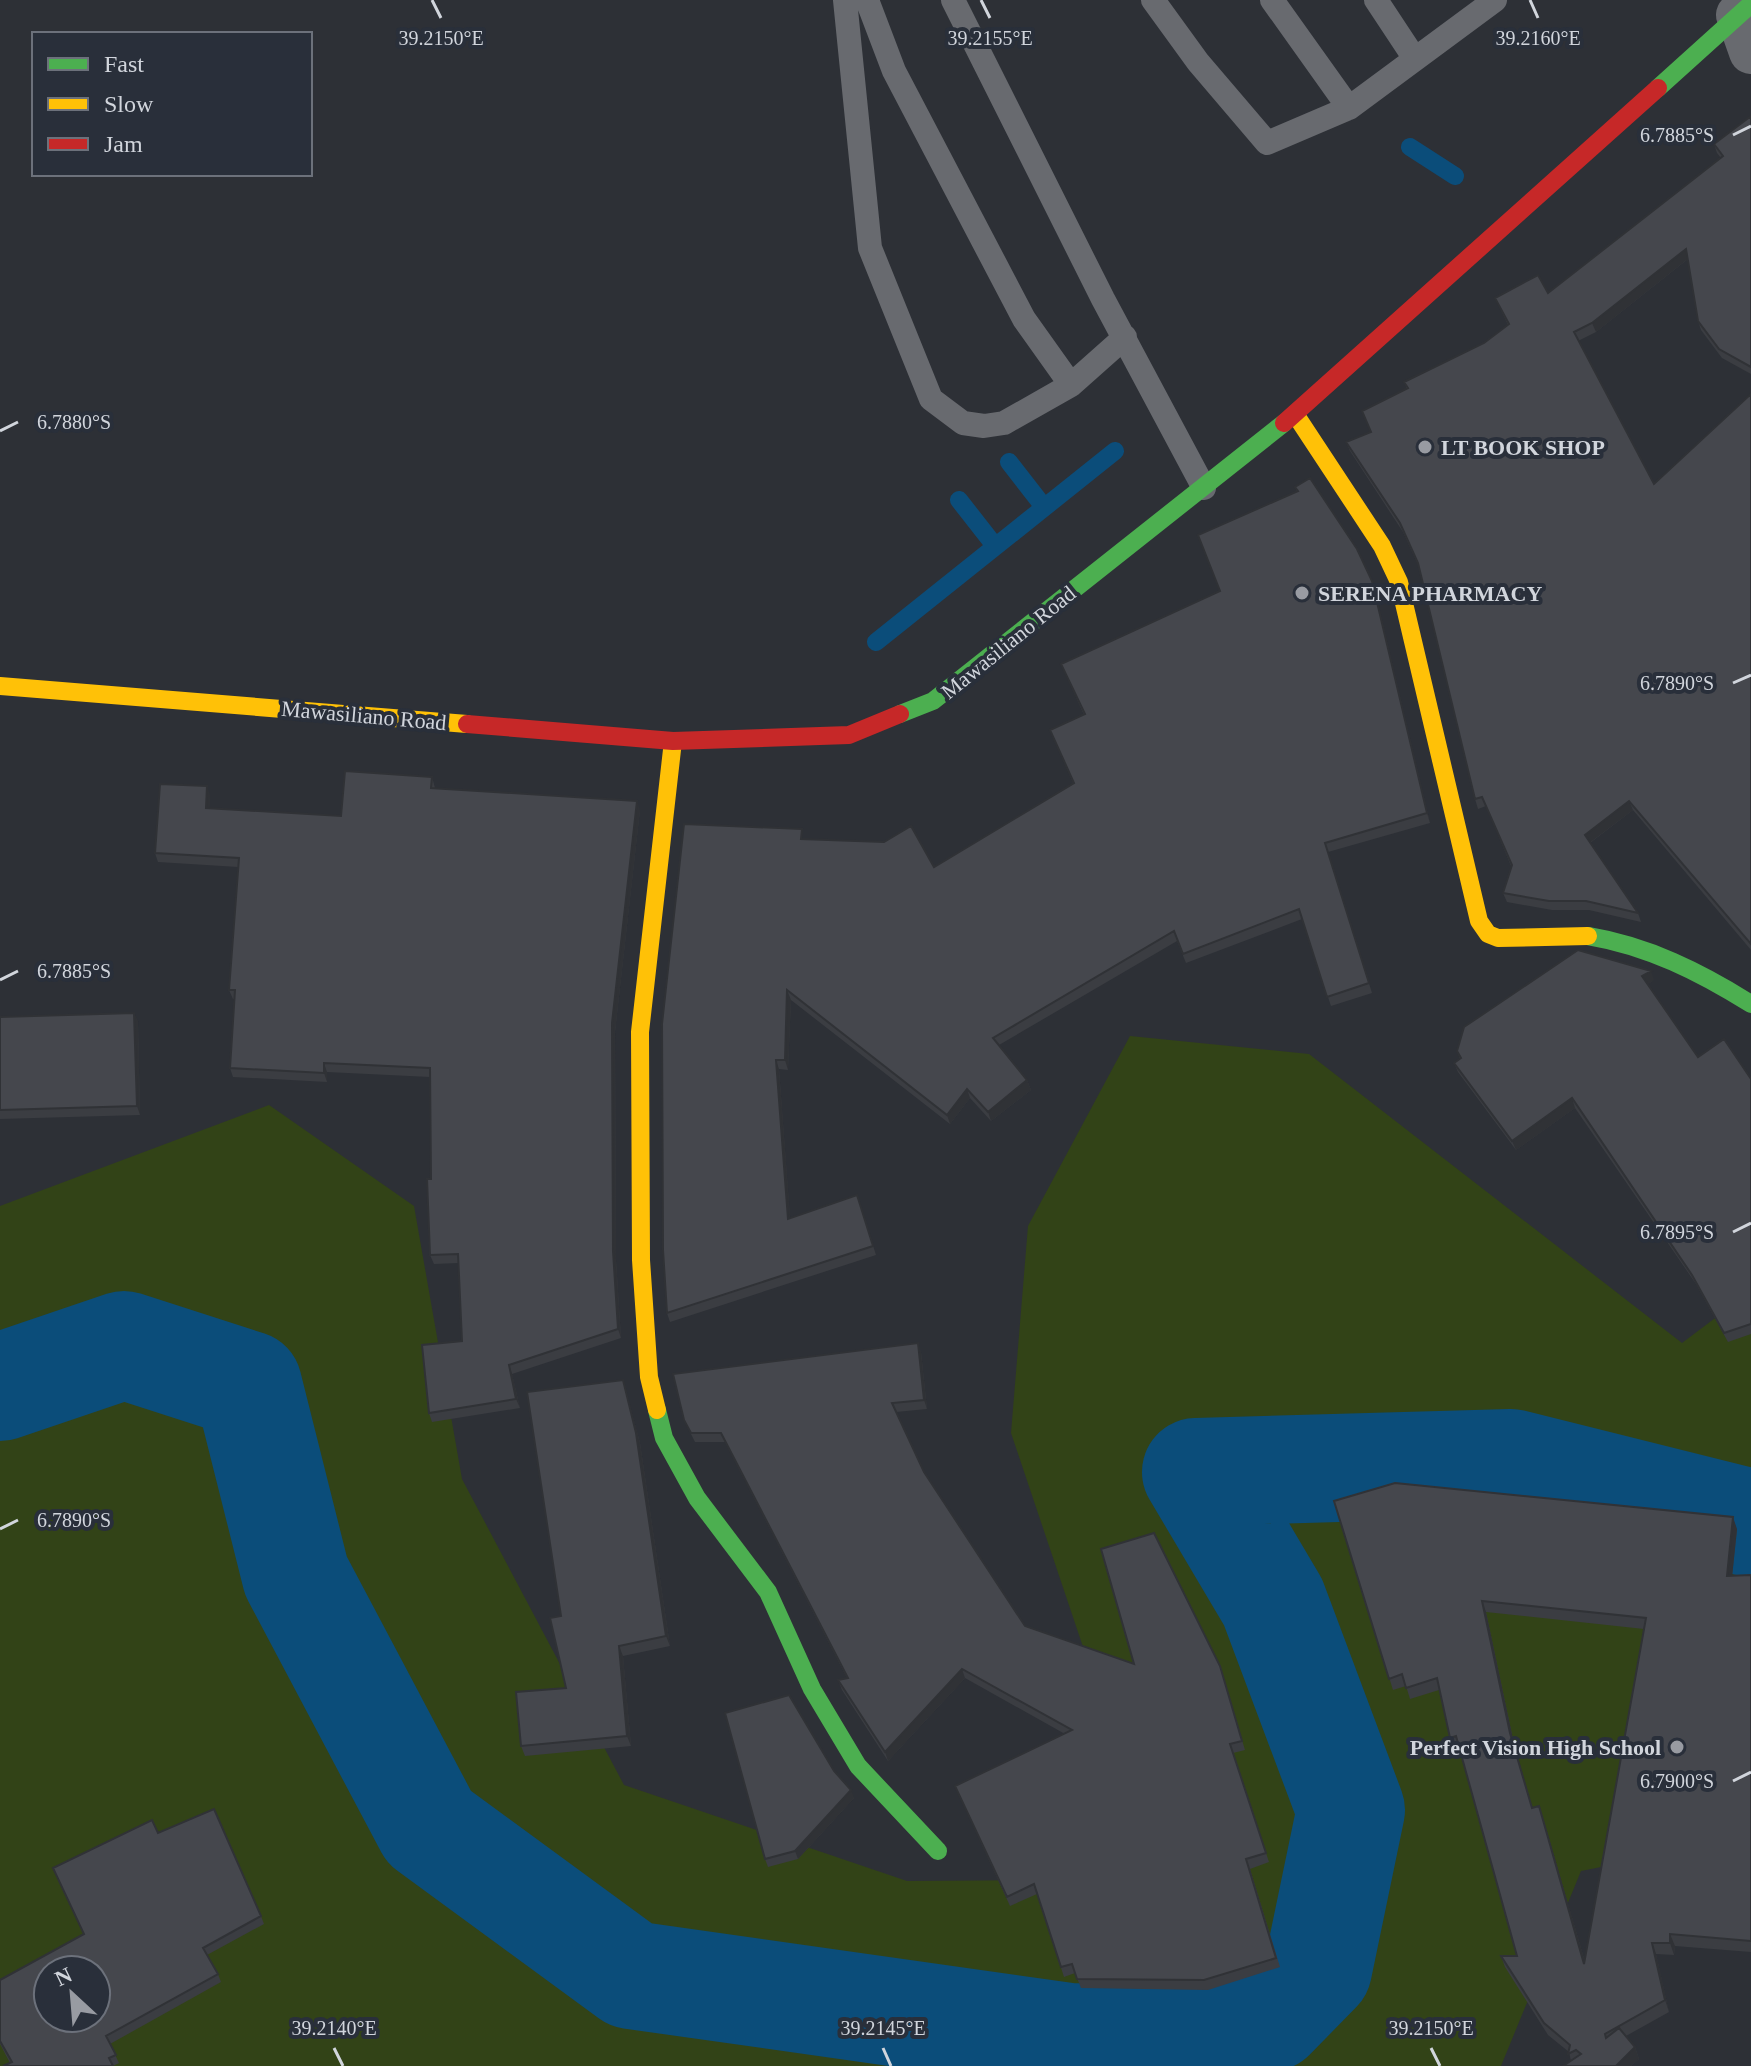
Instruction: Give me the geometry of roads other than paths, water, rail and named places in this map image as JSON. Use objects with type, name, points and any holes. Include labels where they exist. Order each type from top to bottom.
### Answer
[{"type":"street","name":"Mawasiliano Road","points":[[0,686],[673,741],[849,735],[933,701],[1204,488],[1295,414],[1744,18]]},
{"type":"street","points":[[1295,414],[1382,546],[1399,582],[1477,918],[1485,933],[1498,939],[1545,933],[1586,935],[1651,952],[1719,983],[1751,1004]]},
{"type":"street","points":[[673,741],[640,1032],[641,1260],[649,1377],[664,1438],[697,1498],[768,1592],[812,1689],[858,1766],[938,1851]]},
{"type":"lane","points":[[845,0],[870,248],[931,399],[963,423],[984,426],[1004,423],[1071,385],[1125,337]]},
{"type":"lane","points":[[867,0],[894,71],[1024,319],[1071,385]]},
{"type":"lane","points":[[953,0],[1103,299],[1204,488]]},
{"type":"lane","points":[[1153,0],[1198,62],[1267,143],[1349,108],[1491,1]]},
{"type":"lane","points":[[1272,0],[1349,108]]},
{"type":"lane","points":[[1376,0],[1415,59]]},
{"type":"waterway","points":[[1410,147],[1455,176]]},
{"type":"waterway","points":[[876,642],[1115,451]]},
{"type":"waterway","points":[[1009,462],[1044,507]]},
{"type":"waterway","points":[[959,500],[995,546]]},
{"type":"waterway","points":[[0,1387],[124,1345],[248,1385],[296,1576],[429,1827],[631,1975],[1069,2037],[1212,2039],[1271,2017],[1318,1969],[1351,1810],[1273,1602],[1196,1472],[1511,1463],[1751,1523]]},
{"type":"place","name":"LT BOOK SHOP","points":[[1425,447]]},
{"type":"place","name":"SERENA PHARMACY","points":[[1302,593]]},
{"type":"place","name":"Perfect Vision High School","points":[[1677,1747]]}]
